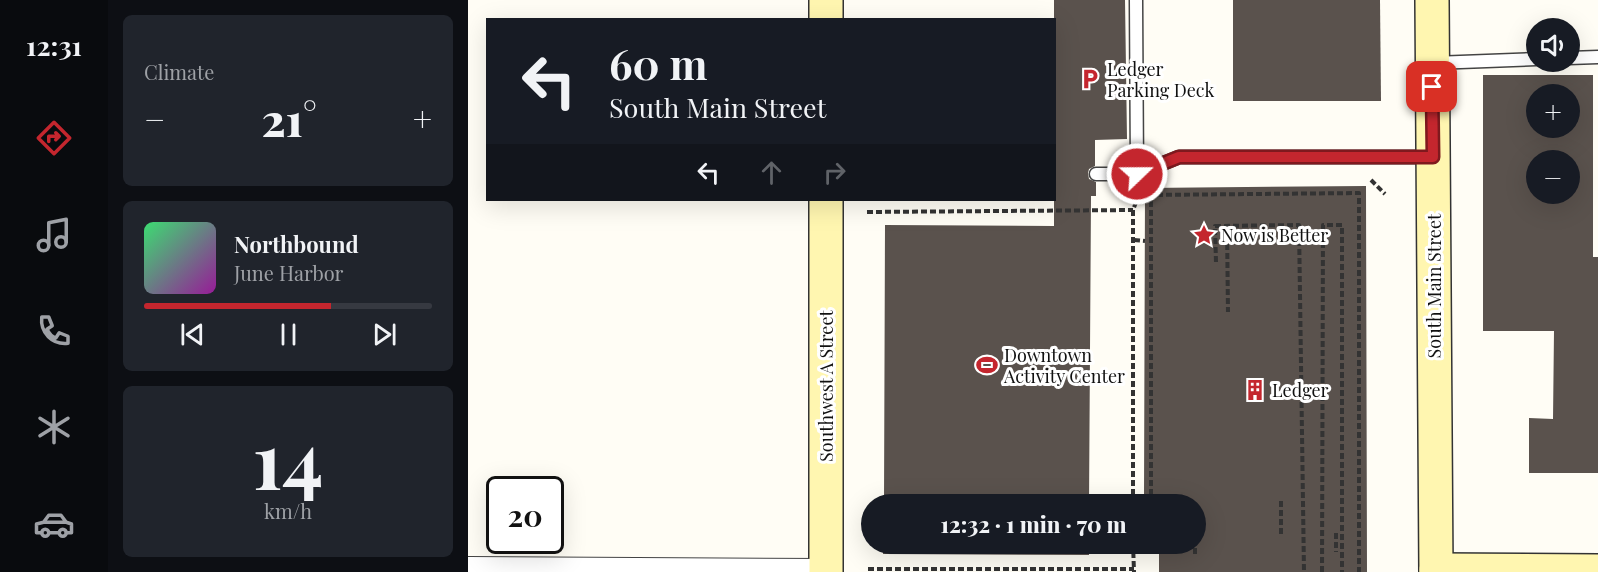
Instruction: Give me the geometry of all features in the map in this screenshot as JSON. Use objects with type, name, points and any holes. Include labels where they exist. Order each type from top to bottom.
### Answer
[{"type":"street","points":[[826,0],[826,18]]},
{"type":"street","name":"South Main Street","points":[[1432,0],[1436,571]]},
{"type":"street","name":"Southwest A Street","points":[[826,201],[826,572]]},
{"type":"street","points":[[468,570],[826,572]]},
{"type":"street","points":[[1436,571],[1598,571]]},
{"type":"lane","points":[[1136,0],[1137,174]]},
{"type":"lane","points":[[1580,58],[1598,57]]},
{"type":"lane","points":[[1432,63],[1526,59]]},
{"type":"lane","points":[[1095,174],[1137,174],[1179,157],[1433,157]]},
{"type":"path","points":[[1359,180],[1371,180],[1385,194]]},
{"type":"path","points":[[1133,494],[1133,210],[1139,193]]},
{"type":"path","points":[[1150,494],[1151,195],[1359,193],[1359,572]]},
{"type":"path","points":[[867,212],[1133,210]]},
{"type":"path","points":[[1216,261],[1215,226],[1299,225],[1304,572]]},
{"type":"path","points":[[1322,572],[1323,225],[1342,225],[1342,572]]},
{"type":"path","points":[[1227,226],[1228,312]]},
{"type":"path","points":[[1134,240],[1145,241]]},
{"type":"path","points":[[1281,500],[1281,534]]},
{"type":"path","points":[[1336,533],[1336,552]]},
{"type":"path","points":[[868,570],[1134,571],[1134,554]]},
{"type":"building","name":"Downtown Activity Center","points":[[1054,0],[1125,0],[1127,139],[1095,140],[1095,166],[1089,169],[1088,173],[1089,179],[1096,182],[1096,196],[1091,196],[1089,494],[884,494],[885,225],[1054,226],[1056,18],[1054,18]]},
{"type":"building","points":[[1233,0],[1380,0],[1381,101],[1233,101]]},
{"type":"building","points":[[1483,75],[1593,75],[1593,257],[1598,257],[1598,473],[1529,473],[1529,418],[1553,419],[1554,331],[1483,331]]},
{"type":"building","name":"Ledger","points":[[1366,186],[1367,572],[1159,572],[1159,554],[1206,554],[1206,494],[1144,494],[1145,188]]},
{"type":"building","points":[[883,554],[1089,554],[1089,555]]},
{"type":"place","name":"Ledger Parking Deck","points":[[1090,79]]},
{"type":"place","name":"Now is Better","points":[[1204,235]]},
{"type":"place","name":"Downtown Activity Center","points":[[987,365]]},
{"type":"place","name":"Ledger","points":[[1255,390]]},
{"type":"route","points":[[1137,174],[1179,157],[1433,157],[1432,87]]}]
